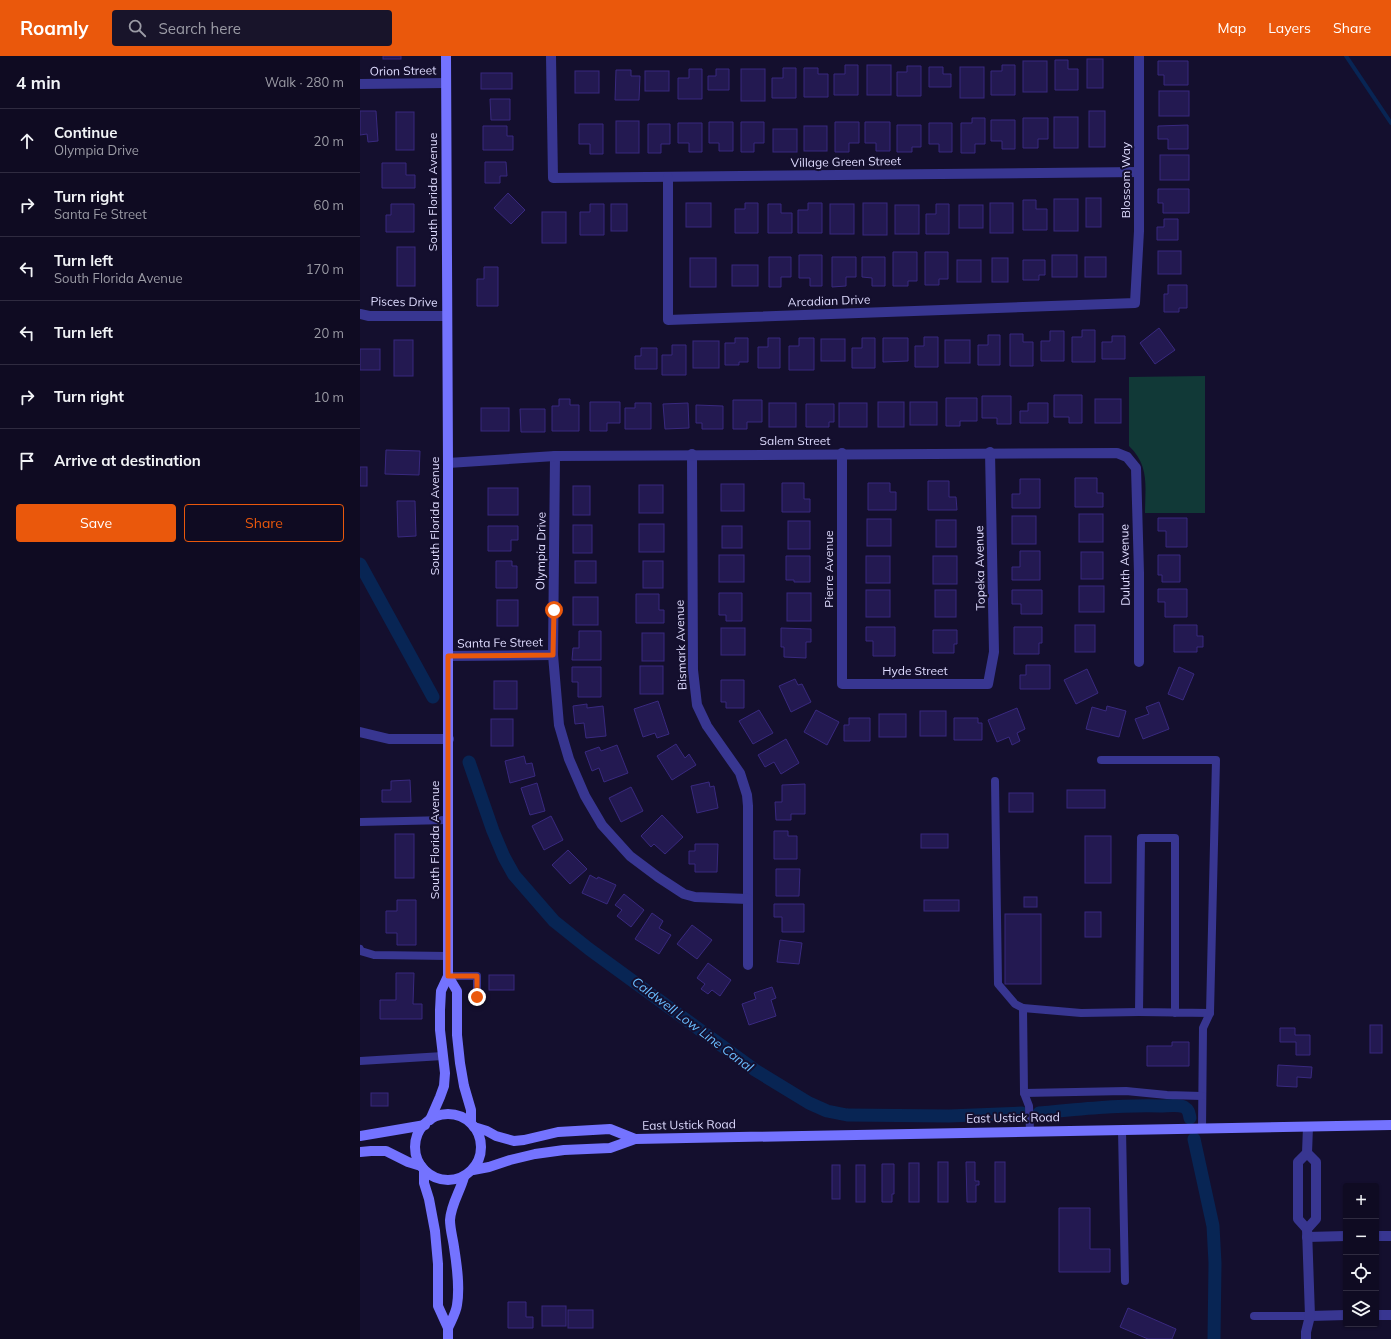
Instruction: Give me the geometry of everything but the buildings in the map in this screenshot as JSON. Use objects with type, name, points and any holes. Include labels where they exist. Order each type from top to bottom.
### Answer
[{"type":"street","name":"South Florida Avenue","points":[[427,1122],[444,1086],[445,1073],[440,1030],[441,991],[448,976],[449,739],[446,56]]},
{"type":"street","name":"Village Green Street","points":[[551,56],[554,178],[1139,172]]},
{"type":"street","name":"Blossom Way","points":[[1135,303],[1139,232],[1139,56]]},
{"type":"street","name":"Orion Street","points":[[360,84],[446,83]]},
{"type":"street","name":"Arcadian Drive","points":[[668,177],[668,320],[1135,303]]},
{"type":"street","name":"Pisces Drive","points":[[360,314],[369,316],[447,316]]},
{"type":"street","name":"Salem Street","points":[[448,463],[555,456],[990,452],[1117,453],[1127,457],[1136,468]]},
{"type":"street","name":"Topeka Avenue","points":[[988,684],[994,652],[990,452]]},
{"type":"street","name":"Pierre Avenue","points":[[842,453],[842,684]]},
{"type":"street","name":"Bismark Avenue","points":[[692,454],[693,670],[697,705],[706,726],[740,773],[747,795],[748,965]]},
{"type":"street","name":"Olympia Drive","points":[[555,456],[553,655],[559,725],[569,759],[577,778],[585,796],[602,825],[630,856],[658,876],[684,894],[695,897],[748,899]]},
{"type":"street","name":"Duluth Avenue","points":[[1136,468],[1139,573],[1139,662]]},
{"type":"street","name":"Santa Fe Street","points":[[448,656],[553,655]]},
{"type":"street","name":"Hyde Street","points":[[842,684],[988,684]]},
{"type":"street","points":[[360,732],[389,739],[449,739]]},
{"type":"street","name":"South Florida Avenue","points":[[448,976],[457,991],[457,1035],[460,1063],[464,1086],[471,1110],[472,1125]]},
{"type":"street","points":[[360,1136],[427,1122],[440,1115],[451,1114],[462,1117],[472,1125],[481,1141],[479,1161],[464,1177],[454,1180],[443,1180],[433,1177],[422,1168],[386,1151],[360,1152]]},
{"type":"street","points":[[427,1122],[421,1128],[416,1138],[415,1149],[422,1168],[424,1184],[429,1199],[435,1231],[438,1264],[438,1306],[448,1328]]},
{"type":"street","name":"East Ustick Road","points":[[472,1125],[496,1136],[514,1141],[558,1132],[610,1129],[635,1139]]},
{"type":"street","name":"East Ustick Road","points":[[472,1170],[489,1167],[535,1154],[564,1150],[610,1148],[635,1139],[1391,1125]]},
{"type":"street","points":[[1306,1339],[1310,1316],[1307,1233],[1298,1219],[1298,1162],[1307,1153],[1308,1127]]},
{"type":"street","points":[[1307,1153],[1316,1162],[1316,1219],[1307,1233]]},
{"type":"street","points":[[448,1339],[448,1328],[457,1307],[458,1284],[456,1258],[450,1221],[455,1197],[461,1187],[464,1177]]},
{"type":"street","points":[[1307,1233],[1343,1236]]},
{"type":"street","points":[[1379,1236],[1391,1236]]},
{"type":"street","points":[[1310,1316],[1343,1315]]},
{"type":"street","points":[[1379,1315],[1391,1315]]},
{"type":"lane","points":[[1101,760],[1216,760],[1210,1013],[1203,1028],[1202,1129]]},
{"type":"lane","points":[[995,781],[998,984],[1015,1004],[1023,1008],[1081,1013],[1210,1013]]},
{"type":"lane","points":[[360,822],[448,820]]},
{"type":"lane","points":[[1139,1012],[1141,838],[1175,838],[1175,1013]]},
{"type":"lane","points":[[360,949],[361,951],[374,955],[448,956]]},
{"type":"lane","points":[[448,976],[477,976],[477,997]]},
{"type":"lane","points":[[1023,1008],[1024,1094],[1029,1106],[1030,1131]]},
{"type":"lane","points":[[360,1061],[442,1056]]},
{"type":"lane","points":[[1024,1094],[1126,1091],[1167,1095],[1202,1096]]},
{"type":"lane","points":[[1122,1130],[1125,1281]]},
{"type":"lane","points":[[1254,1316],[1310,1316]]},
{"type":"green space","points":[[1205,376],[1205,513],[1145,513],[1145,477],[1140,461],[1129,446],[1129,377]]},
{"type":"waterway","points":[[1346,56],[1391,123]]},
{"type":"waterway","name":"Caldwell Low Line Canal","points":[[360,564],[433,697]]},
{"type":"waterway","name":"Caldwell Low Line Canal","points":[[469,762],[493,831],[504,857],[514,875],[554,921],[589,949],[755,1070],[809,1103],[827,1111],[847,1115],[949,1116],[1022,1113]]},
{"type":"waterway","name":"Caldwell Low Line Canal","points":[[1039,1113],[1114,1107],[1176,1105],[1186,1108],[1190,1118]]},
{"type":"waterway","name":"Caldwell Low Line Canal","points":[[1194,1139],[1213,1226],[1215,1263],[1214,1339]]},
{"type":"route","points":[[477,997],[477,976],[448,976],[448,656],[553,655],[554,610]]}]
